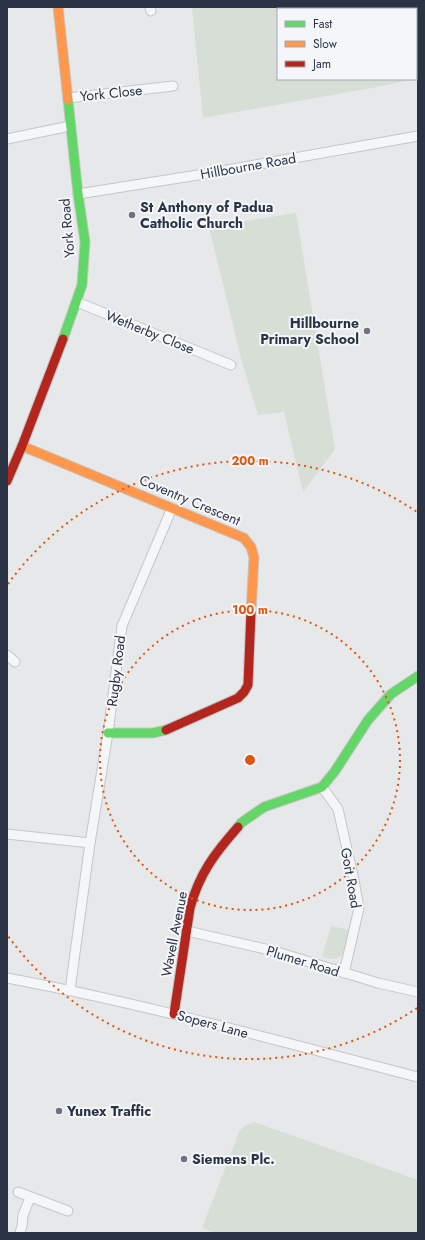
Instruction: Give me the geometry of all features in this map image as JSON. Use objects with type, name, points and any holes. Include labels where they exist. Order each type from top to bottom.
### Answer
[{"type":"street","name":"York Road","points":[[7,481],[22,446],[77,302],[82,285],[85,242],[70,126],[58,7]]},
{"type":"street","name":"York Close","points":[[68,98],[154,84],[173,86]]},
{"type":"street","points":[[7,139],[70,126]]},
{"type":"street","name":"Hillbourne Road","points":[[78,194],[418,136]]},
{"type":"street","name":"Wetherby Close","points":[[77,302],[225,366]]},
{"type":"street","name":"Coventry Crescent","points":[[22,446],[244,538],[251,547],[254,557],[248,685],[244,692],[238,698],[169,728],[153,733],[108,733]]},
{"type":"street","name":"Rugby Road","points":[[70,990],[90,843],[108,733],[122,626],[172,508]]},
{"type":"street","points":[[7,655],[15,662]]},
{"type":"street","points":[[322,787],[335,771],[368,720],[391,694],[418,676]]},
{"type":"street","name":"Wavell Avenue","points":[[174,1014],[190,908],[200,880],[216,852],[241,823],[264,807],[322,787]]},
{"type":"street","name":"Gort Road","points":[[322,787],[338,809],[359,908],[344,973]]},
{"type":"street","points":[[7,834],[90,843]]},
{"type":"street","name":"Plumer Road","points":[[187,931],[274,951],[378,983],[418,992]]},
{"type":"street","name":"Sopers Lane","points":[[7,978],[70,990],[174,1014],[418,1077]]},
{"type":"street","points":[[18,1192],[30,1198],[68,1211]]},
{"type":"street","points":[[20,1233],[23,1215],[30,1198]]},
{"type":"shaded area","points":[[192,7],[363,7],[277,8],[277,80],[410,80],[377,87],[203,118]]},
{"type":"shaded area","points":[[296,213],[335,449],[303,492],[284,412],[258,415],[242,362],[209,227]]},
{"type":"shaded area","points":[[331,926],[350,930],[344,953],[341,957],[330,959],[322,957]]},
{"type":"shaded area","points":[[254,1122],[418,1180],[418,1233],[216,1233],[202,1228],[239,1132],[244,1126]]},
{"type":"traffic: fast","points":[[63,339],[82,285],[85,242],[78,194],[68,100]]},
{"type":"traffic: fast","points":[[238,827],[241,823],[264,807],[322,787],[335,771],[368,720],[391,694],[418,676]]},
{"type":"traffic: fast","points":[[108,733],[153,733],[166,730]]},
{"type":"traffic: slow","points":[[58,7],[68,100]]},
{"type":"traffic: slow","points":[[22,446],[244,538],[251,547],[254,557],[251,612]]},
{"type":"traffic: jam","points":[[7,481],[63,339]]},
{"type":"traffic: jam","points":[[166,730],[238,698],[244,692],[248,685],[251,612]]},
{"type":"traffic: jam","points":[[174,1014],[190,908],[194,896],[209,864],[238,827]]},
{"type":"place","name":"St Anthony of Padua Catholic Church","points":[[132,215]]},
{"type":"place","name":"Hillbourne Primary School","points":[[367,331]]},
{"type":"place","name":"Yunex Traffic","points":[[59,1111]]},
{"type":"place","name":"Siemens Plc.","points":[[184,1159]]}]
